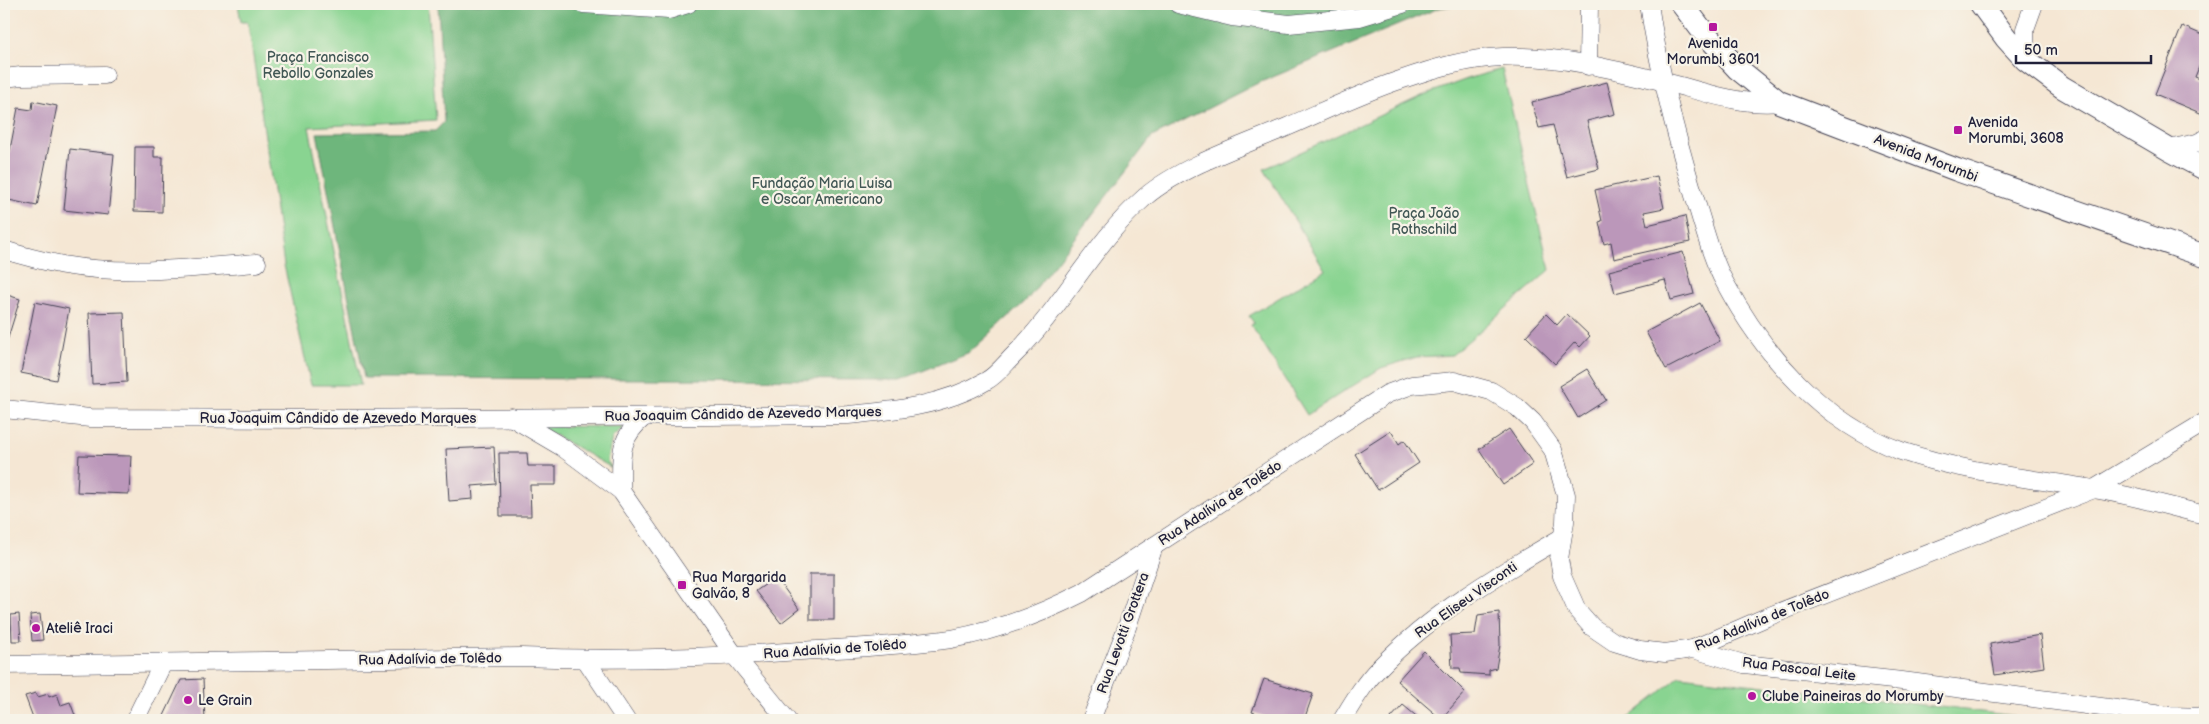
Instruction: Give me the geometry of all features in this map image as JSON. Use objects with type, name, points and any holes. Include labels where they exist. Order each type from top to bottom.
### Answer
[{"type":"main road","name":"Avenida Morumbi","points":[[1682,4],[1701,29],[1738,70],[1779,102],[1956,170],[2205,256]]},
{"type":"main road","points":[[1981,4],[2006,38],[2026,60],[2062,87],[2168,150],[2205,169]]},
{"type":"street","points":[[583,4],[669,10],[688,4]]},
{"type":"street","points":[[1178,4],[1232,17],[1289,24],[1360,17],[1403,4]]},
{"type":"street","points":[[1588,66],[1589,4]]},
{"type":"street","points":[[1649,4],[1662,82],[1708,240],[1724,282],[1749,323],[1804,389],[1848,425],[1899,450],[1981,470],[2043,483],[2094,489],[2205,515]]},
{"type":"street","points":[[2026,60],[2025,29],[2034,4]]},
{"type":"street","name":"Rua Joaquim Cândido de Azevedo Marques","points":[[4,409],[90,418],[331,419],[511,416],[848,415],[899,410],[954,395],[987,381],[1028,342],[1120,223],[1146,196],[1174,178],[1222,154],[1399,80],[1457,63],[1509,57],[1534,58],[1588,66],[1734,99],[1764,104],[1779,102]]},
{"type":"street","points":[[4,78],[20,76],[105,75]]},
{"type":"street","points":[[2168,150],[2197,143],[2205,139]]},
{"type":"street","points":[[4,250],[64,265],[102,268],[149,270],[257,263]]},
{"type":"street","name":"Rua Adalívia de Tolêdo","points":[[4,665],[521,657],[586,660],[735,656],[902,645],[953,638],[1012,623],[1051,609],[1082,593],[1387,394],[1412,385],[1454,381],[1491,391],[1517,407],[1533,422],[1553,450],[1566,494],[1565,522],[1559,559],[1562,576],[1576,610],[1592,628],[1614,642],[1640,650],[1665,653],[1693,649],[1767,617],[2094,489],[2205,422]]},
{"type":"street","points":[[511,416],[562,447],[621,491],[735,656],[787,720]]},
{"type":"street","points":[[621,491],[621,457],[624,442],[630,428],[644,417]]},
{"type":"street","name":"Rua Eliseu Visconti","points":[[1342,720],[1358,694],[1379,668],[1426,626],[1496,575],[1561,538]]},
{"type":"street","name":"Rua Levotti Grottera","points":[[1091,720],[1127,627],[1154,546]]},
{"type":"street","name":"Rua Pascoal Leite","points":[[1693,649],[1744,664],[1902,681],[2170,716],[2205,717]]},
{"type":"street","points":[[586,660],[626,720]]},
{"type":"street","points":[[135,720],[163,663]]},
{"type":"green space","name":"Praça Francisco Rebollo Gonzales","points":[[238,4],[428,4],[436,120],[309,127],[361,385],[311,385],[284,265],[248,22],[241,22]]},
{"type":"green space","name":"Fundação Maria Luisa e Oscar Americano","points":[[438,4],[1463,4],[1439,8],[1256,84],[1152,137],[1027,300],[970,352],[900,380],[364,378],[317,133],[435,131],[444,122]]},
{"type":"green space","name":"Praça João Rothschild","points":[[1502,69],[1550,270],[1452,355],[1417,357],[1381,368],[1307,415],[1251,325],[1254,323],[1249,316],[1325,270],[1264,169],[1424,95],[1470,78]]},
{"type":"green space","points":[[539,426],[624,427],[612,438],[607,461],[612,468]]},
{"type":"green space","name":"Clube Paineiras do Morumby","points":[[1680,676],[2015,716],[2016,720],[1626,720]]},
{"type":"building","points":[[2182,26],[2205,36],[2205,52],[2195,77],[2205,81],[2205,115],[2155,94]]},
{"type":"building","points":[[1607,82],[1615,114],[1587,121],[1599,169],[1567,177],[1553,125],[1539,128],[1532,102]]},
{"type":"building","points":[[33,101],[57,106],[37,206],[4,199],[4,159],[8,160],[18,108],[32,110]]},
{"type":"building","points":[[135,147],[154,147],[154,157],[163,157],[162,212],[134,211]]},
{"type":"building","points":[[70,149],[114,154],[108,215],[64,210]]},
{"type":"building","points":[[1657,176],[1664,208],[1644,212],[1647,225],[1685,216],[1690,242],[1614,259],[1611,242],[1604,244],[1599,222],[1602,221],[1595,190]]},
{"type":"building","points":[[1683,252],[1694,294],[1671,300],[1665,280],[1615,293],[1609,271]]},
{"type":"building","points":[[4,294],[20,299],[7,341],[4,340]]},
{"type":"building","points":[[35,302],[69,309],[56,380],[21,373]]},
{"type":"building","points":[[1700,303],[1720,341],[1666,369],[1646,332]]},
{"type":"building","points":[[124,312],[127,382],[92,384],[89,313]]},
{"type":"building","points":[[1546,314],[1557,325],[1567,314],[1590,336],[1580,347],[1575,342],[1555,364],[1526,336]]},
{"type":"building","points":[[1587,369],[1606,400],[1578,418],[1559,386]]},
{"type":"building","points":[[1509,429],[1533,464],[1503,485],[1479,449]]},
{"type":"building","points":[[1391,431],[1399,444],[1404,440],[1419,463],[1378,490],[1355,454]]},
{"type":"building","points":[[494,447],[496,484],[472,486],[473,499],[449,501],[446,449]]},
{"type":"building","points":[[499,453],[527,453],[528,466],[556,466],[556,485],[530,485],[531,516],[500,516]]},
{"type":"building","points":[[79,455],[131,456],[129,494],[77,492]]},
{"type":"building","points":[[810,574],[834,574],[834,620],[810,620]]},
{"type":"building","points":[[776,577],[799,609],[781,623],[756,591]]},
{"type":"building","points":[[1499,612],[1500,645],[1496,668],[1489,670],[1489,675],[1461,673],[1460,668],[1452,668],[1450,635],[1475,634],[1478,615]]},
{"type":"building","points":[[19,614],[21,641],[12,641],[11,615]]},
{"type":"building","name":"Ateliê Iraci","points":[[40,614],[43,640],[32,641],[30,615]]},
{"type":"building","points":[[2040,635],[2044,667],[1995,675],[1990,644]]},
{"type":"building","points":[[1424,651],[1465,692],[1441,719],[1397,681]]},
{"type":"building","name":"Le Grain","points":[[203,679],[205,720],[162,720],[181,680]]},
{"type":"building","points":[[1264,679],[1313,694],[1304,720],[1274,720],[1252,712]]},
{"type":"building","points":[[36,693],[38,697],[48,694],[49,697],[57,694],[61,705],[70,702],[76,718],[71,720],[34,720],[25,696]]},
{"type":"building","points":[[1403,705],[1421,720],[1389,720]]},
{"type":"place","name":"Avenida Morumbi, 3601","points":[[1713,27]]},
{"type":"place","name":"Avenida Morumbi, 3608","points":[[1958,130]]},
{"type":"place","name":"Rua Margarida Galvão, 8","points":[[682,585]]},
{"type":"place","name":"Ateliê Iraci","points":[[36,628]]},
{"type":"place","name":"Clube Paineiras do Morumby","points":[[1752,696]]},
{"type":"place","name":"Le Grain","points":[[188,700]]}]
